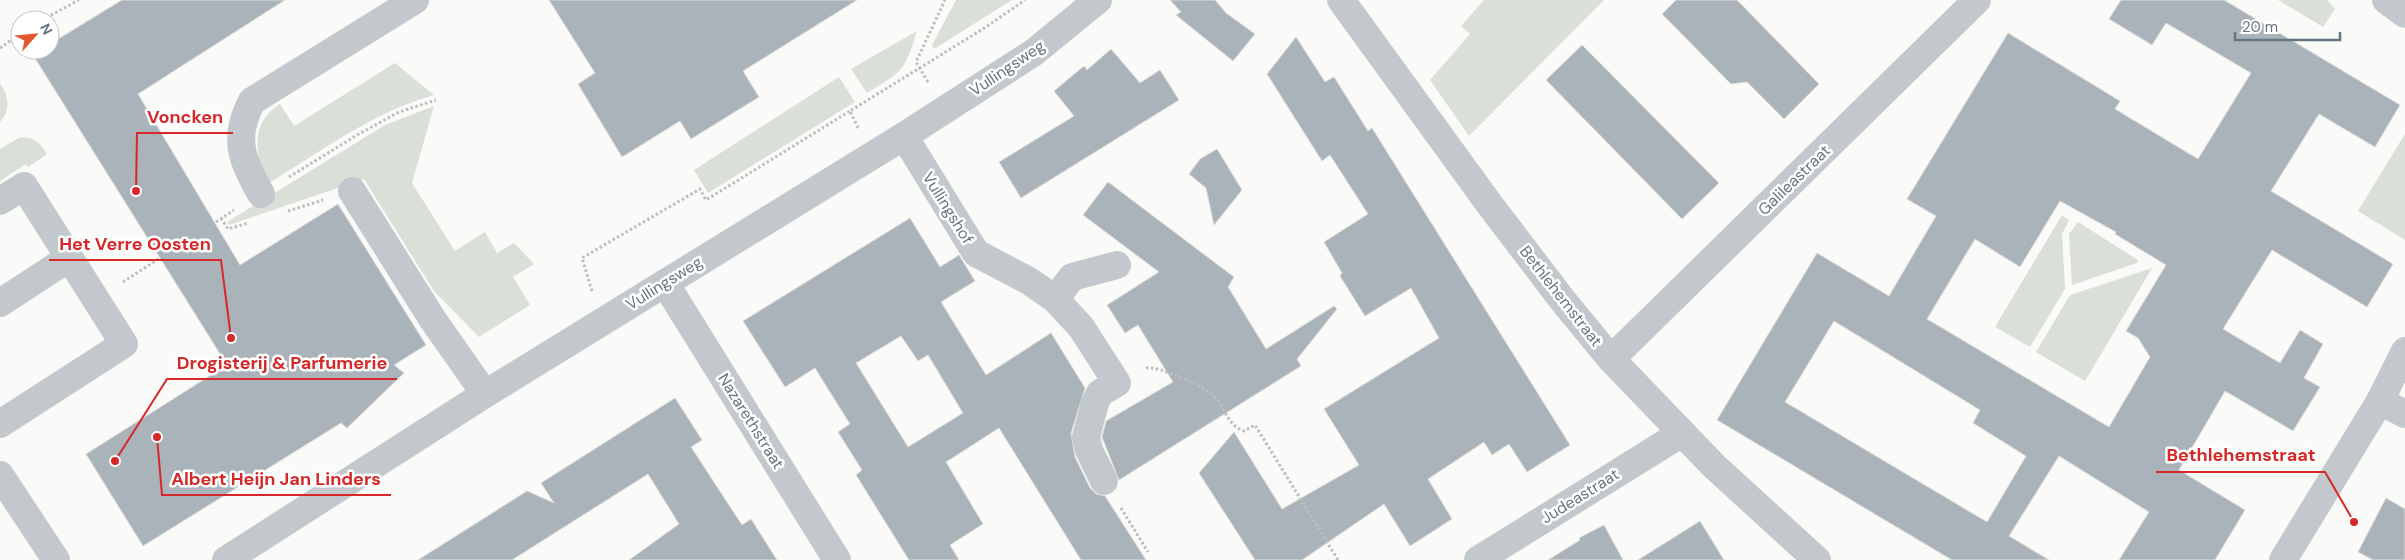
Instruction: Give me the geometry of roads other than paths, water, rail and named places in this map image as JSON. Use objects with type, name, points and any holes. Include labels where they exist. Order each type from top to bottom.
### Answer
[{"type":"street","points":[[261,194],[244,163],[242,148],[245,115],[252,101],[415,0]]},
{"type":"street","name":"Vullingsweg","points":[[226,560],[486,394],[944,111],[1033,53],[1098,0]]},
{"type":"street","name":"Bethlehemstraat","points":[[1340,0],[1490,205],[1564,302],[1611,359],[1749,499],[1817,560]]},
{"type":"street","name":"Galileastraat","points":[[1611,359],[1977,0]]},
{"type":"street","points":[[2386,0],[2405,14]]},
{"type":"street","name":"Vullingshof","points":[[904,136],[976,253],[1029,281],[1055,299],[1081,327],[1117,383],[1100,393],[1094,403],[1086,437],[1089,450],[1104,481]]},
{"type":"street","points":[[0,201],[24,186],[124,344],[0,424]]},
{"type":"street","points":[[352,191],[433,320],[486,394]]},
{"type":"street","points":[[0,303],[69,258]]},
{"type":"street","points":[[1055,299],[1072,276],[1117,265]]},
{"type":"street","name":"Nazarethstraat","points":[[665,283],[837,560]]},
{"type":"street","points":[[2283,560],[2380,401],[2405,351]]},
{"type":"street","points":[[2380,401],[2405,414]]},
{"type":"street","name":"Judeastraat","points":[[1478,560],[1682,433]]},
{"type":"street","points":[[0,475],[56,560]]},
{"type":"place","name":"Voncken","points":[[136,191]]},
{"type":"place","name":"Het Verre Oosten","points":[[231,338]]},
{"type":"place","name":"Albert Heijn Jan Linders","points":[[157,437]]},
{"type":"place","name":"Drogisterij & Parfumerie","points":[[115,461]]},
{"type":"place","name":"Bethlehemstraat","points":[[2354,522]]}]
